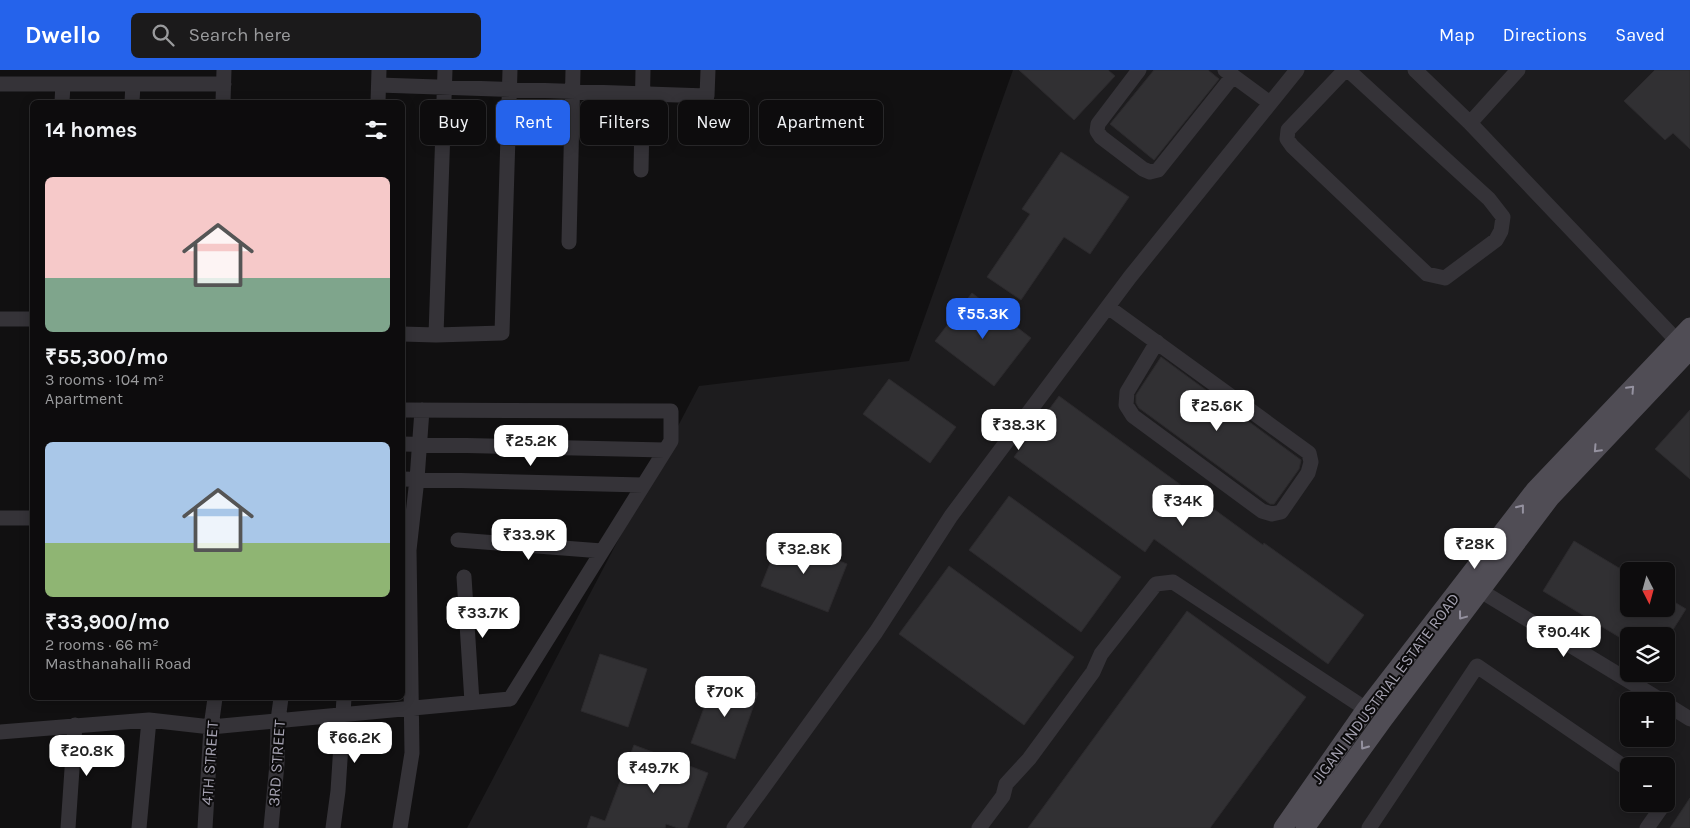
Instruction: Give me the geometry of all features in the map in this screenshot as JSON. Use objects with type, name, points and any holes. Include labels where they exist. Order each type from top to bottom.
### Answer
[{"type":"main road","name":"JIGANI INDUSTRIAL ESTATE ROAD","points":[[1305,828],[1383,720],[1550,498],[1685,347],[1690,327]]},
{"type":"main road","name":"JIGANI INDUSTRIAL ESTATE ROAD","points":[[1283,828],[1366,709],[1535,490],[1685,347]]},
{"type":"street","points":[[436,335],[445,70]]},
{"type":"street","points":[[405,334],[502,333],[510,70]]},
{"type":"street","points":[[569,242],[574,70]]},
{"type":"street","points":[[641,170],[643,70]]},
{"type":"street","points":[[378,100],[379,77],[444,87],[707,96],[708,70]]},
{"type":"street","points":[[1139,70],[1098,124],[1097,131],[1101,137],[1143,169],[1150,172],[1158,170],[1229,73],[1270,103]]},
{"type":"street","points":[[734,828],[876,632],[951,516],[1130,277],[1297,70]]},
{"type":"street","points":[[1347,70],[1489,199],[1503,217],[1501,231],[1496,240],[1445,278],[1427,274],[1292,146],[1287,139],[1288,130],[1347,70]]},
{"type":"street","points":[[1415,70],[1470,123],[1685,347]]},
{"type":"street","points":[[1470,123],[1518,70]]},
{"type":"street","points":[[0,84],[133,84],[224,77],[223,100]]},
{"type":"street","points":[[62,100],[63,84]]},
{"type":"street","points":[[132,100],[133,84]]},
{"type":"street","points":[[1108,307],[1157,342],[1309,453],[1311,462],[1308,473],[1281,512],[1272,514],[1262,510],[1133,416],[1126,405],[1127,392],[1157,342]]},
{"type":"street","points":[[0,319],[30,319]]},
{"type":"street","points":[[0,732],[149,720],[211,727],[510,698],[668,446],[671,411],[405,410]]},
{"type":"street","points":[[400,828],[412,753],[409,550],[410,479],[419,445],[422,410]]},
{"type":"street","points":[[405,444],[668,446]]},
{"type":"street","points":[[410,479],[643,485]]},
{"type":"street","points":[[0,518],[30,518]]},
{"type":"street","points":[[458,540],[602,551]]},
{"type":"street","points":[[464,576],[472,702]]},
{"type":"street","points":[[1464,581],[1482,590],[1647,692]]},
{"type":"street","points":[[979,828],[1003,796],[1006,784],[1029,759],[1093,672],[1101,654],[1156,584],[1173,582],[1366,709]]},
{"type":"street","points":[[1369,828],[1478,666],[1620,764]]},
{"type":"street","name":"4TH STREET","points":[[205,828],[211,727],[215,700]]},
{"type":"street","name":"3RD STREET","points":[[271,828],[281,700]]},
{"type":"street","points":[[333,828],[338,791],[344,700]]},
{"type":"street","points":[[1675,709],[1690,718]]},
{"type":"street","points":[[139,828],[149,720]]},
{"type":"street","points":[[68,828],[75,725]]},
{"type":"street","points":[[1647,828],[1658,812]]},
{"type":"shaded area","points":[[1013,70],[1690,70],[1690,828],[467,828],[699,386],[909,361]]},
{"type":"building","points":[[1019,70],[1108,70],[1115,76],[1074,120]]},
{"type":"building","points":[[1154,70],[1208,70],[1219,79],[1154,160],[1110,124]]},
{"type":"building","points":[[1655,70],[1690,70],[1690,149],[1673,133],[1665,140],[1624,101]]},
{"type":"building","points":[[1061,152],[1129,197],[1090,254],[1064,237],[1021,300],[987,277],[1030,214],[1022,209]]},
{"type":"building","points":[[972,293],[1031,338],[994,386],[935,341]]},
{"type":"building","points":[[1161,357],[1301,460],[1299,469],[1274,504],[1270,504],[1139,408],[1136,403],[1136,395]]},
{"type":"building","points":[[889,379],[956,427],[930,463],[863,414]]},
{"type":"building","points":[[1059,396],[1263,545],[1264,543],[1364,615],[1328,664],[1154,539],[1145,552],[1014,457]]},
{"type":"building","points":[[1690,410],[1690,479],[1655,449]]},
{"type":"building","points":[[1009,496],[1121,577],[1081,632],[969,550]]},
{"type":"building","points":[[780,538],[847,564],[828,612],[761,586]]},
{"type":"building","points":[[1574,541],[1620,569],[1620,618],[1675,618],[1675,602],[1686,609],[1675,627],[1620,627],[1620,638],[1543,591]]},
{"type":"building","points":[[949,566],[1074,657],[1024,725],[899,634]]},
{"type":"building","points":[[1187,611],[1306,697],[1210,828],[1028,828]]},
{"type":"building","points":[[600,654],[647,669],[628,727],[581,711]]},
{"type":"building","points":[[715,678],[758,693],[735,759],[691,743]]},
{"type":"building","points":[[634,745],[708,773],[687,828],[678,828],[666,824],[665,828],[587,828],[591,816],[605,821]]},
{"type":"building","points":[[1690,798],[1690,828],[1670,828]]}]
